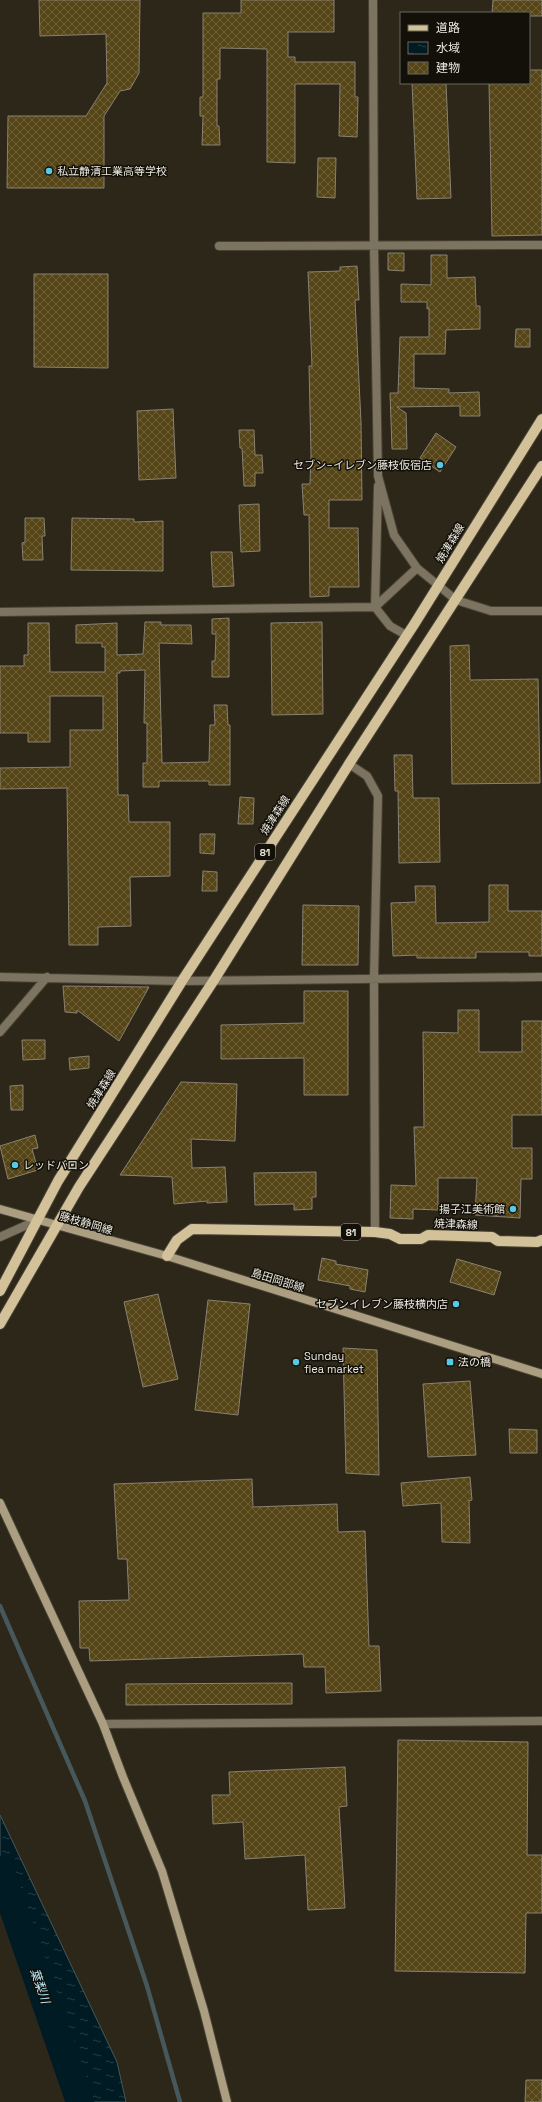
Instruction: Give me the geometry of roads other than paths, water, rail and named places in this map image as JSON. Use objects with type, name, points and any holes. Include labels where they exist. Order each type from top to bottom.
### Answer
[{"type":"main road","name":"焼津森線","points":[[0,1291],[58,1181],[182,981],[438,586],[542,419]]},
{"type":"main road","name":"81","points":[[0,1324],[55,1226],[214,980],[349,764],[542,466]]},
{"type":"main road","name":"焼津森線","points":[[167,1256],[177,1240],[192,1229],[375,1232],[390,1234],[400,1239],[421,1239],[428,1235],[492,1237],[498,1241],[537,1242],[542,1240]]},
{"type":"street","points":[[373,0],[374,247],[378,476],[376,607],[390,626],[406,635]]},
{"type":"street","points":[[219,246],[374,247],[542,245]]},
{"type":"street","points":[[378,476],[394,535],[417,568],[438,586],[456,600],[490,611],[542,611]]},
{"type":"street","points":[[0,612],[376,607],[417,568]]},
{"type":"street","points":[[349,764],[367,776],[378,796],[374,978],[375,1232]]},
{"type":"street","points":[[0,977],[182,981],[542,977]]},
{"type":"street","points":[[0,1032],[47,977]]},
{"type":"street","name":"藤枝静岡線","points":[[0,1209],[55,1226],[167,1256]]},
{"type":"street","points":[[0,1237],[38,1220]]},
{"type":"street","name":"島田岡部線","points":[[167,1256],[542,1374]]},
{"type":"street","points":[[0,1503],[103,1724],[162,1871],[204,2011],[227,2102]]},
{"type":"street","points":[[103,1724],[542,1721]]},
{"type":"water","points":[[0,1815],[117,2062],[126,2102],[84,2102],[63,2013],[0,1887]]},
{"type":"waterway","points":[[0,1606],[85,1801],[147,1986],[180,2102]]},
{"type":"waterway","name":"葉梨川","points":[[0,1870],[80,2102]]},
{"type":"place","name":"私立静清工業高等学校","points":[[49,171]]},
{"type":"place","name":"セブン−イレブン藤枝仮宿店","points":[[440,465]]},
{"type":"place","name":"レッドバロン","points":[[15,1165]]},
{"type":"place","name":"揚子江美術館","points":[[513,1209]]},
{"type":"place","name":"セブンイレブン藤枝横内店","points":[[456,1304]]},
{"type":"place","name":"Sunday flea market","points":[[296,1362]]},
{"type":"place","name":"法の橋","points":[[450,1362]]}]
